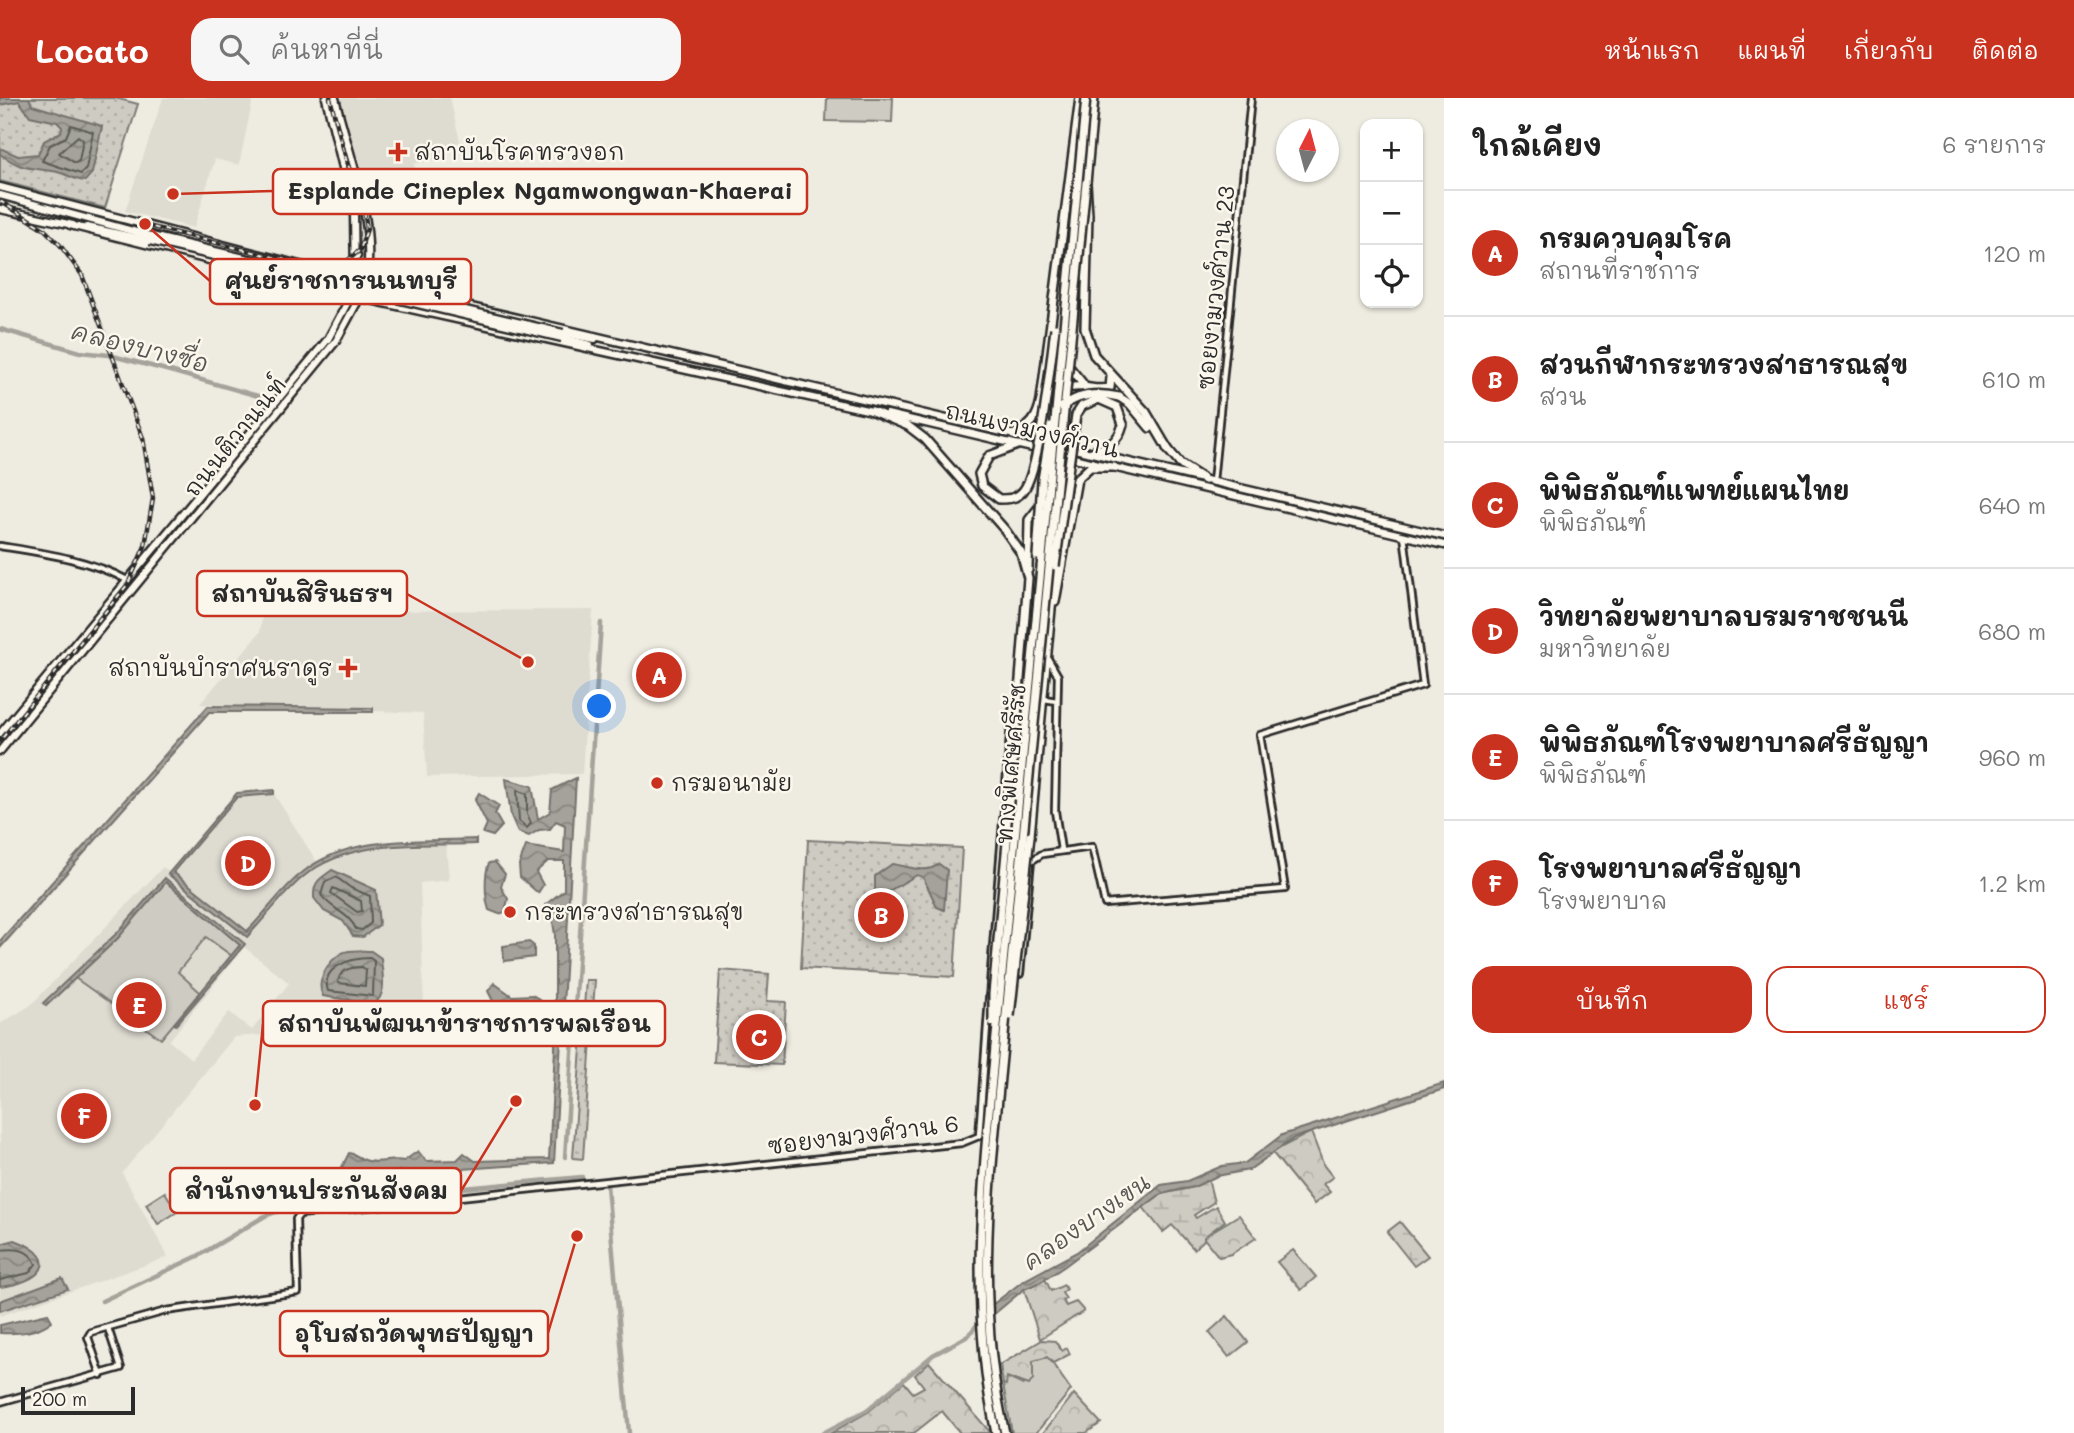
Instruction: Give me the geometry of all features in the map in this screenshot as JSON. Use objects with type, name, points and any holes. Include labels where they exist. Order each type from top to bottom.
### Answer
[{"type":"highway","points":[[1018,445],[989,456],[979,474],[982,486],[999,499],[1018,497],[1025,489],[1034,465],[1055,328],[1056,289],[1080,98]]},
{"type":"highway","name":"ทางพิเศษศรีรัช","points":[[1005,1433],[994,1366],[986,1243],[999,1046],[1038,582],[1086,98]]},
{"type":"highway","name":"ทางพิเศษศรีรัช","points":[[996,1433],[984,1354],[979,1255],[1094,98]]},
{"type":"highway","points":[[1060,390],[1083,384],[1102,390],[1110,388],[1112,378],[1088,342],[1083,312],[1088,215],[1086,183]]},
{"type":"highway","points":[[1056,289],[1066,293],[1070,287]]},
{"type":"highway","points":[[1013,435],[1031,426],[1038,417],[1055,305],[1059,296],[1067,296]]},
{"type":"highway","points":[[1063,359],[1083,384]]},
{"type":"highway","points":[[1104,368],[1146,412],[1169,452]]},
{"type":"highway","points":[[1038,582],[1039,519],[1051,425],[1059,410],[1073,399],[1103,393],[1119,397],[1135,409],[1185,468],[1209,481]]},
{"type":"highway","points":[[1053,607],[1055,566],[1076,415],[1083,406],[1098,399],[1117,407],[1124,424],[1120,435],[1109,447],[1091,452]]},
{"type":"highway","points":[[872,411],[908,426],[925,439],[1005,530],[1021,553],[1028,578]]},
{"type":"highway","points":[[999,1046],[993,994],[1028,578],[1029,520],[1034,510],[1061,485],[1062,465],[1058,454]]},
{"type":"highway","points":[[999,1046],[1015,986],[1053,607],[1077,479],[1090,467],[1114,467]]},
{"type":"highway","points":[[1012,779],[1024,789],[1034,781]]},
{"type":"main road","name":"ถนนติวานนท์","points":[[0,734],[328,339],[354,286],[356,256],[354,213],[326,98]]},
{"type":"main road","name":"ถนนติวานนท์","points":[[0,751],[337,341],[363,290],[367,236],[335,98]]},
{"type":"main road","points":[[335,135],[344,133]]},
{"type":"main road","points":[[0,187],[308,267],[363,290]]},
{"type":"main road","points":[[0,195],[151,239]]},
{"type":"main road","points":[[0,209],[280,279],[354,286]]},
{"type":"main road","points":[[70,225],[151,239],[562,336]]},
{"type":"main road","points":[[317,270],[341,270],[356,256]]},
{"type":"main road","points":[[280,279],[288,277],[292,271],[285,261]]},
{"type":"main road","points":[[308,267],[319,278],[363,290]]},
{"type":"main road","name":"ถนนงามวงศ์วาน","points":[[363,290],[614,341],[1444,536]]},
{"type":"main road","name":"ถนนงามวงศ์วาน","points":[[363,290],[393,298],[401,306],[576,346],[612,351]]},
{"type":"main road","name":"ถนนงามวงศ์วาน","points":[[562,336],[614,341]]},
{"type":"main road","name":"ถนนงามวงศ์วาน","points":[[562,336],[612,351],[1444,545]]},
{"type":"main road","points":[[125,583],[127,595]]},
{"type":"street","name":"ซอยงามวงศ์วาน 23","points":[[1209,481],[1251,98]]},
{"type":"street","points":[[1015,711],[990,971],[1020,974],[1031,861],[1040,855],[1092,847],[1105,904],[1285,889],[1260,735],[1423,685],[1404,536]]},
{"type":"street","points":[[0,546],[66,558],[112,572],[125,583]]},
{"type":"street","points":[[1047,657],[1057,671],[1055,811],[1061,850]]},
{"type":"street","points":[[1044,699],[1048,697],[1057,701]]},
{"type":"street","name":"ซอยงามวงศ์วาน 6","points":[[108,1328],[166,1311],[298,1292],[296,1219],[300,1214],[384,1208],[471,1195],[962,1143],[979,1136],[990,971]]},
{"type":"street","points":[[0,1402],[101,1375],[121,1368],[108,1328],[91,1332],[88,1337],[101,1375]]},
{"type":"shaded area","points":[[163,98],[253,98],[239,165],[215,159],[194,228],[125,211]]},
{"type":"shaded area","name":"สถาบันโรคทรวงอก","points":[[339,98],[450,98],[460,142],[444,146],[444,157],[414,164],[418,183],[413,209],[364,203]]},
{"type":"shaded area","points":[[264,606],[351,611],[593,610],[582,774],[427,777],[423,713],[200,704],[260,632]]},
{"type":"shaded area","points":[[274,794],[317,862],[300,874],[247,931],[173,873],[237,796]]},
{"type":"shaded area","points":[[446,845],[449,880],[420,883],[425,1044],[327,1036],[318,1031],[234,1037],[122,1173],[168,1257],[0,1316],[0,1024],[31,1005],[163,867],[247,937],[303,878],[332,859],[373,849]],"holes":[[[244,947],[289,983],[252,1030],[229,1012],[191,1059],[169,1041]]]},
{"type":"green space","points":[[0,98],[115,98],[138,104],[105,208],[0,181]]},
{"type":"green space","points":[[827,98],[893,98],[892,122],[826,121]]},
{"type":"green space","points":[[808,840],[962,848],[954,977],[801,968]]},
{"type":"green space","points":[[165,881],[240,945],[232,956],[206,937],[178,972],[200,992],[161,1039],[75,978],[118,938]]},
{"type":"green space","points":[[720,970],[769,974],[767,1001],[786,1002],[782,1065],[714,1062]]},
{"type":"green space","points":[[586,980],[595,980],[583,1159],[573,1158]]},
{"type":"green space","points":[[1311,1132],[1324,1166],[1333,1177],[1323,1184],[1330,1192],[1314,1204],[1272,1152]]},
{"type":"green space","points":[[1208,1179],[1214,1202],[1194,1215],[1196,1218],[1216,1206],[1225,1221],[1204,1237],[1194,1249],[1172,1225],[1163,1232],[1143,1207],[1161,1194],[1194,1187]]},
{"type":"green space","points":[[165,1192],[177,1212],[158,1224],[146,1204]]},
{"type":"green space","points":[[1239,1215],[1256,1238],[1231,1254],[1219,1257],[1203,1237]]},
{"type":"green space","points":[[1400,1222],[1428,1256],[1414,1266],[1387,1232]]},
{"type":"green space","points":[[1293,1250],[1316,1277],[1301,1290],[1277,1262]]},
{"type":"green space","points":[[1045,1279],[1051,1291],[1064,1285],[1066,1290],[1062,1293],[1066,1306],[1076,1302],[1084,1311],[1040,1339],[1024,1289]]},
{"type":"green space","points":[[1227,1316],[1248,1342],[1229,1357],[1209,1332]]},
{"type":"green space","points":[[1042,1340],[1055,1341],[1062,1351],[1067,1348],[1070,1354],[1053,1363],[1047,1357],[1033,1361],[1033,1379],[1029,1385],[1007,1377],[1006,1385],[1003,1384],[1000,1365]]},
{"type":"green space","points":[[1048,1357],[1071,1390],[1036,1433],[1012,1433],[1003,1384],[1006,1384],[1006,1377],[1023,1385],[1033,1379],[1033,1361]]},
{"type":"green space","points":[[929,1362],[991,1433],[960,1433],[942,1411],[914,1433],[831,1433],[868,1412],[904,1382],[913,1393],[924,1387],[915,1375]]},
{"type":"green space","points":[[1074,1394],[1101,1423],[1086,1433],[1043,1433]]},
{"type":"water","points":[[0,98],[29,98],[32,105],[102,126],[92,173],[85,181],[56,172],[25,167],[0,154],[0,148],[18,156],[38,154],[44,141],[61,132],[62,127],[57,122],[30,116],[19,101],[0,105]]},
{"type":"water","points":[[208,706],[373,708],[373,712],[209,712],[0,948],[0,941]]},
{"type":"water","points":[[576,778],[554,1163],[341,1177],[340,1171],[349,1153],[374,1162],[404,1161],[418,1151],[426,1161],[457,1160],[464,1153],[475,1161],[549,1159],[555,1048],[555,935],[553,922],[544,911],[545,905],[564,890],[564,861],[548,861],[536,872],[543,885],[538,893],[520,877],[519,865],[526,846],[564,852],[565,825],[556,821],[550,829],[539,830],[529,836],[518,832],[511,816],[506,779],[532,786],[538,819],[550,812],[552,790]]},
{"type":"water","points":[[274,790],[274,794],[237,797],[173,872],[247,931],[295,878],[322,860],[342,851],[385,842],[476,839],[476,844],[386,847],[363,850],[322,864],[303,877],[247,937],[168,874],[237,793]]},
{"type":"water","points":[[479,793],[499,806],[495,814],[502,826],[493,836],[483,833],[487,824],[475,800]]},
{"type":"water","points":[[495,862],[505,874],[501,887],[508,899],[505,912],[499,914],[489,910],[486,893],[487,868],[489,863]]},
{"type":"water","points":[[892,864],[928,869],[939,864],[947,870],[944,910],[937,907],[923,877],[917,875],[878,897],[875,891],[875,876]]},
{"type":"water","points":[[332,870],[376,890],[379,925],[363,937],[353,936],[343,921],[324,911],[314,898],[316,884]]},
{"type":"water","points":[[165,878],[245,944],[176,1025],[174,1024],[240,945],[166,882],[118,938],[46,1006],[43,1003],[118,932]]},
{"type":"water","points":[[529,942],[534,946],[534,957],[504,961],[503,946]]},
{"type":"water","points":[[371,951],[381,958],[383,977],[381,995],[374,1004],[323,996],[322,978],[332,961],[345,952]]},
{"type":"water","points":[[494,983],[512,996],[532,995],[539,999],[542,1010],[539,1013],[515,1013],[508,1007],[501,1024],[504,1033],[491,1032],[494,1003],[488,991]]},
{"type":"water","points":[[1444,1083],[1444,1089],[1294,1138],[1249,1170],[1217,1176],[1194,1187],[1161,1194],[1065,1266],[1041,1282],[1024,1289],[993,1315],[992,1305],[1023,1281],[1077,1252],[1161,1185],[1187,1181],[1222,1166],[1245,1163],[1282,1135]]},
{"type":"water","points":[[15,1240],[39,1255],[43,1262],[41,1269],[26,1281],[0,1287],[0,1244]]},
{"type":"water","points":[[62,1278],[68,1289],[0,1311],[0,1301]]},
{"type":"water","points":[[48,1314],[52,1321],[40,1328],[21,1333],[0,1333],[0,1325]]},
{"type":"waterway","name":"คลองบางซื่อ","points":[[0,329],[80,352],[109,355],[272,400]]},
{"type":"waterway","points":[[565,1157],[601,623]]},
{"type":"waterway","points":[[102,1301],[198,1256],[265,1216],[302,1203],[582,1177]]},
{"type":"waterway","points":[[607,1185],[629,1433]]},
{"type":"waterway","name":"คลองบางเขน","points":[[823,1433],[867,1410],[933,1355],[968,1336],[981,1320]]},
{"type":"railway","points":[[144,225],[314,267],[329,268],[346,262],[360,250],[367,229],[364,210],[346,159],[330,98]]},
{"type":"railway","points":[[0,201],[44,229],[60,245],[82,275],[143,438],[153,498],[145,546],[128,584],[0,741]]},
{"type":"place","name":"สถาบันโรคทรวงอก","points":[[398,152]]},
{"type":"place","name":"Esplande Cineplex Ngamwongwan-Khaerai","points":[[173,194]]},
{"type":"place","name":"ศูนย์ราชการนนทบุรี","points":[[145,224]]},
{"type":"place","name":"สถาบันสิรินธรฯ","points":[[528,662]]},
{"type":"place","name":"สถาบันบำราศนราดูร","points":[[348,668]]},
{"type":"place","name":"กรมควบคุมโรค","points":[[659,675]]},
{"type":"place","name":"กรมอนามัย","points":[[657,783]]},
{"type":"place","name":"วิทยาลัยพยาบาลบรมราชชนนี","points":[[248,863]]},
{"type":"place","name":"กระทรวงสาธารณสุข","points":[[510,912]]},
{"type":"place","name":"สวนกีฬากระทรวงสาธารณสุข","points":[[881,915]]},
{"type":"place","name":"พิพิธภัณฑ์โรงพยาบาลศรีธัญญา","points":[[139,1005]]},
{"type":"place","name":"พิพิธภัณฑ์แพทย์แผนไทย","points":[[759,1037]]},
{"type":"place","name":"สำนักงานประกันสังคม","points":[[516,1101]]},
{"type":"place","name":"สถาบันพัฒนาข้าราชการพลเรือน","points":[[255,1105]]},
{"type":"place","name":"โรงพยาบาลศรีธัญญา","points":[[84,1116]]},
{"type":"place","name":"อุโบสถวัดพุทธปัญญา","points":[[577,1236]]}]
